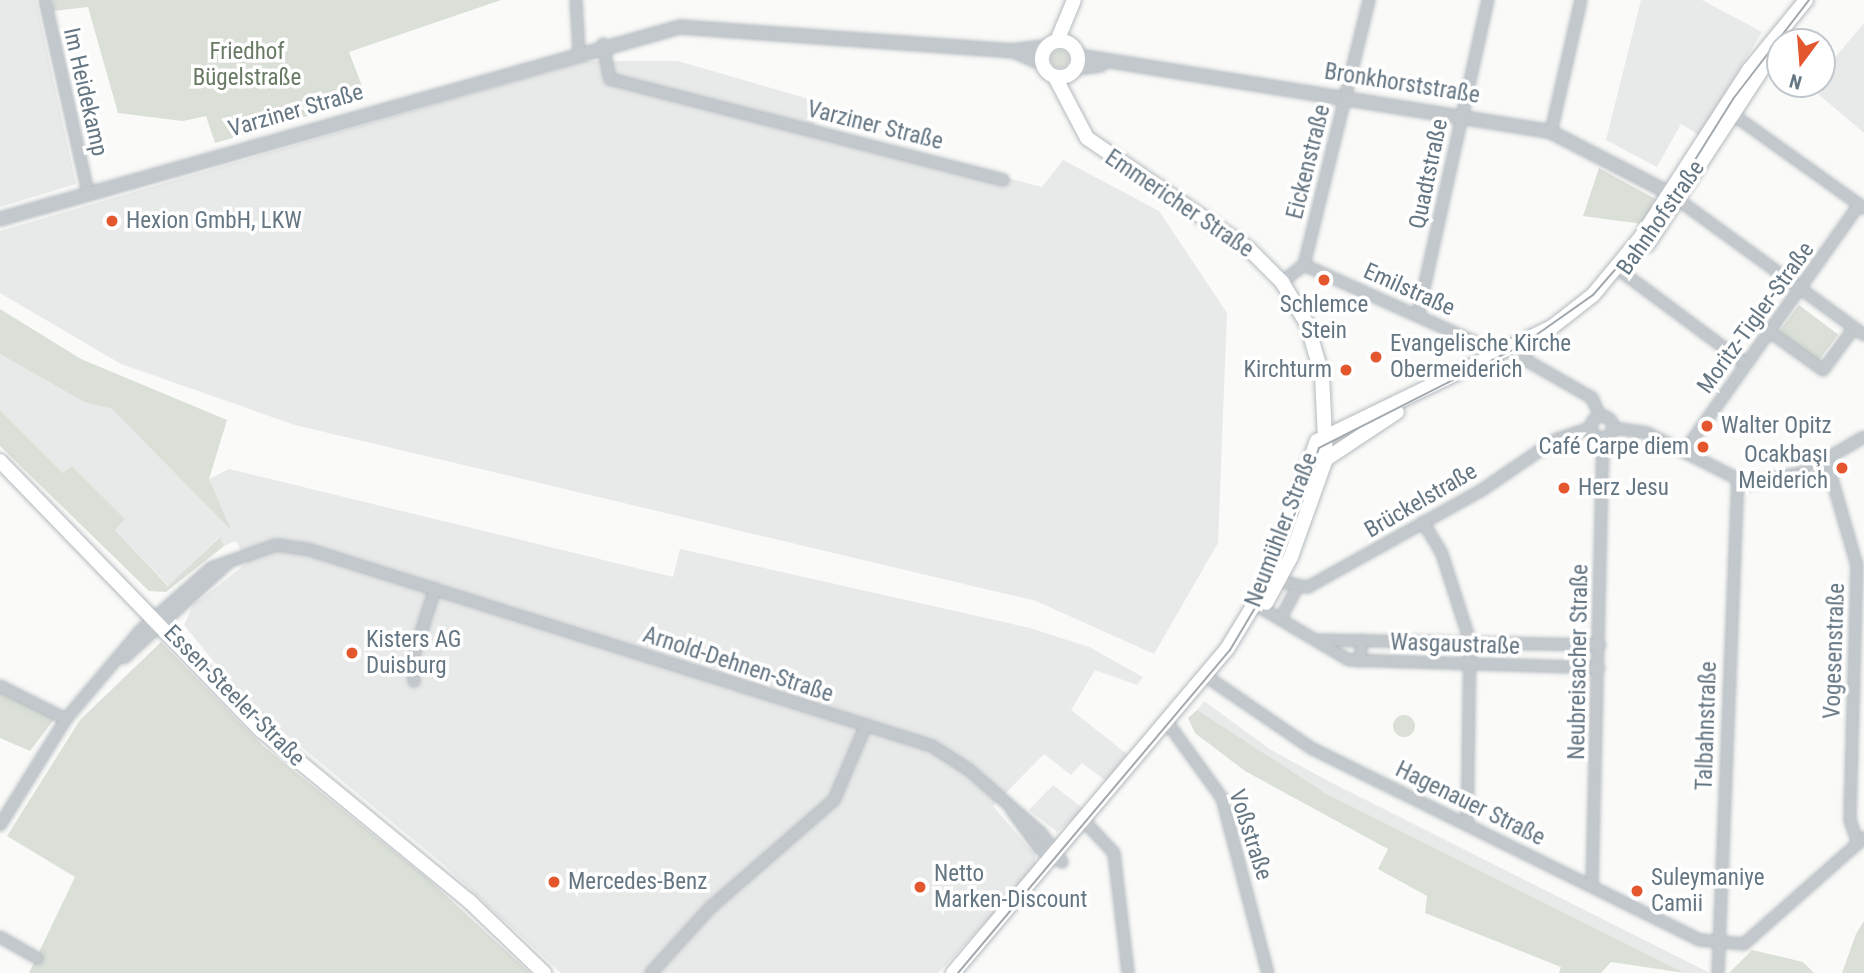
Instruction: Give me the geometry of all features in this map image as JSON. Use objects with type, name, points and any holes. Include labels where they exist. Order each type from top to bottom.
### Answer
[{"type":"main road","name":"Bahnhofstraße","points":[[1674,196],[1740,85],[1806,0]]},
{"type":"main road","name":"Bahnhofstraße","points":[[1794,28],[1818,0]]},
{"type":"main road","points":[[1069,69],[1042,63],[1057,43],[1071,6]]},
{"type":"main road","points":[[1057,43],[1069,69]]},
{"type":"main road","name":"Bahnhofstraße","points":[[1326,459],[1377,422],[1575,318],[1621,272],[1766,64]]},
{"type":"main road","name":"Emmericher Straße","points":[[1069,69],[1071,116],[1115,162],[1224,230],[1282,282],[1314,343],[1327,434]]},
{"type":"main road","name":"Bahnhofstraße","points":[[1327,434],[1468,374]]},
{"type":"main road","name":"Emmericher Straße","points":[[1311,450],[1325,409]]},
{"type":"main road","name":"Neumühler Straße","points":[[1272,579],[1311,450],[1327,434]]},
{"type":"main road","name":"Neumühler Straße","points":[[1170,725],[1213,681],[1259,607],[1326,459],[1327,434]]},
{"type":"main road","name":"Essen-Steeler-Straße","points":[[0,461],[159,621],[270,738],[444,880],[544,973]]},
{"type":"main road","name":"Neumühler Straße","points":[[953,973],[1088,824],[1170,725],[1259,607]]},
{"type":"main road","name":"Neumühler Straße","points":[[966,973],[1058,858]]},
{"type":"street","name":"Im Heidekamp","points":[[45,0],[88,193]]},
{"type":"street","points":[[576,0],[579,51]]},
{"type":"street","name":"Eickenstraße","points":[[1304,265],[1369,0]]},
{"type":"street","name":"Quadtstraße","points":[[1418,316],[1488,0]]},
{"type":"street","points":[[1551,132],[1581,0]]},
{"type":"street","name":"Varziner Straße","points":[[0,219],[603,44],[680,27],[733,26],[1011,51],[1057,43]]},
{"type":"street","name":"Varziner Straße","points":[[603,44],[610,79],[1003,180]]},
{"type":"street","name":"Varziner Straße","points":[[1011,51],[1042,63]]},
{"type":"street","name":"Bronkhorststraße","points":[[1069,69],[1110,64],[1462,114],[1551,132],[1674,196],[1864,335]]},
{"type":"street","name":"Bahnhofstraße","points":[[1730,113],[1740,85]]},
{"type":"street","points":[[1730,113],[1861,207]]},
{"type":"street","name":"Moritz-Tigler-Straße","points":[[1684,452],[1861,207]]},
{"type":"street","points":[[1282,282],[1304,265]]},
{"type":"street","name":"Emilstraße","points":[[1304,265],[1418,316],[1498,359]]},
{"type":"street","points":[[1621,272],[1746,364]]},
{"type":"street","points":[[1770,332],[1823,370],[1854,328]]},
{"type":"street","points":[[1520,348],[1592,398],[1601,416],[1613,428],[1647,433],[1738,481],[1760,483],[1827,463],[1864,437]]},
{"type":"street","points":[[1601,416],[1590,428],[1603,439],[1613,428]]},
{"type":"street","name":"Brückelstraße","points":[[1297,588],[1423,522],[1555,440],[1590,428]]},
{"type":"street","name":"Neubreisacher Straße","points":[[1592,886],[1603,439]]},
{"type":"street","name":"Vogesenstraße","points":[[1827,463],[1857,565],[1850,820],[1861,841]]},
{"type":"street","name":"Talbahnstraße","points":[[1718,973],[1738,481]]},
{"type":"street","points":[[1423,522],[1441,554],[1470,641],[1472,664],[1467,824]]},
{"type":"street","name":"Arnold-Dehnen-Straße","points":[[0,825],[66,719],[107,672],[159,621],[235,557],[261,547],[291,546],[866,725],[949,755],[1011,809],[1058,858]]},
{"type":"street","points":[[1272,579],[1297,588],[1281,618]]},
{"type":"street","points":[[414,681],[412,661],[435,589]]},
{"type":"street","name":"Wasgaustraße","points":[[1259,607],[1314,640],[1360,661],[1599,668]]},
{"type":"street","name":"Wasgaustraße","points":[[1314,640],[1600,645]]},
{"type":"street","points":[[1360,661],[1362,640]]},
{"type":"street","name":"Hagenauer Straße","points":[[1213,681],[1311,748],[1699,940],[1720,944]]},
{"type":"street","points":[[0,686],[66,719]]},
{"type":"street","points":[[652,970],[710,908],[834,800],[866,725]]},
{"type":"street","name":"Voßstraße","points":[[1170,725],[1222,797],[1268,973]]},
{"type":"street","points":[[1088,824],[1114,853],[1128,973]]},
{"type":"street","points":[[1720,944],[1744,944],[1755,936],[1861,841]]},
{"type":"street","points":[[0,937],[37,958]]},
{"type":"shaded area","points":[[0,0],[36,0],[76,184],[0,207]]},
{"type":"shaded area","points":[[1641,0],[1702,0],[1762,32],[1699,135],[1681,124],[1657,167],[1606,140]]},
{"type":"shaded area","points":[[1864,23],[1864,133],[1823,98],[1836,98],[1836,56]]},
{"type":"shaded area","points":[[584,61],[678,61],[819,102],[814,127],[1042,187],[1063,160],[1159,211],[1227,313],[1218,543],[1154,654],[1036,601],[295,425],[121,364],[0,293],[0,231]]},
{"type":"shaded area","points":[[0,354],[84,402],[112,409],[228,526],[209,479],[229,469],[673,577],[680,549],[1030,628],[1089,647],[1143,677],[1137,685],[1095,670],[1071,710],[1127,754],[1107,782],[1082,763],[1071,775],[1044,754],[993,806],[1035,855],[1036,869],[938,973],[561,973],[444,865],[247,702],[184,625],[193,605],[247,563],[236,541],[224,546],[219,537],[169,586],[115,530],[124,519],[72,466],[64,474],[0,410]]},
{"type":"shaded area","points":[[1204,701],[1271,750],[1332,783],[1710,973],[1685,973],[1325,793],[1231,737],[1197,710]]},
{"type":"shaded area","points":[[1053,785],[1085,810],[1057,832],[1029,810]]},
{"type":"green space","name":"Friedhof Bügelstraße","points":[[52,0],[501,0],[349,52],[367,99],[215,143],[206,116],[183,121],[118,113],[88,7],[53,11]]},
{"type":"green space","points":[[1056,50],[1064,50],[1069,59],[1067,66],[1056,68],[1051,63],[1051,55]]},
{"type":"green space","points":[[1599,168],[1657,200],[1642,224],[1583,216]]},
{"type":"green space","points":[[1799,305],[1838,334],[1818,362],[1779,332]]},
{"type":"green space","points":[[0,309],[81,359],[227,420],[209,479],[231,530],[112,409],[84,402],[0,354]]},
{"type":"green space","points":[[0,410],[63,473],[72,466],[125,519],[115,530],[168,586],[220,537],[224,546],[166,592],[149,591],[0,446]]},
{"type":"green space","points":[[161,642],[262,745],[427,878],[530,973],[29,973],[75,877],[7,836],[80,720]]},
{"type":"green space","points":[[0,691],[55,718],[30,751],[0,738]]},
{"type":"green space","points":[[1197,710],[1325,793],[1685,973],[1611,962],[1601,973],[1559,973],[1561,967],[1425,913],[1427,896],[1378,869],[1388,849],[1245,771],[1195,733],[1188,718]]},
{"type":"green space","points":[[1400,715],[1408,715],[1415,722],[1415,730],[1408,737],[1400,737],[1393,730],[1393,722]]},
{"type":"green space","points":[[1864,921],[1864,973],[1842,973],[1856,934]]},
{"type":"green space","points":[[1752,950],[1803,962],[1814,973],[1729,973]]},
{"type":"tram line","points":[[958,973],[1230,650],[1268,586],[1319,448],[1522,345],[1593,295],[1655,224],[1733,99],[1809,0]]},
{"type":"place","name":"Hexion GmbH, LKW","points":[[112,221]]},
{"type":"place","name":"Schlemce Stein","points":[[1324,280]]},
{"type":"place","name":"Evangelische Kirche Obermeiderich","points":[[1376,357]]},
{"type":"place","name":"Kirchturm","points":[[1346,370]]},
{"type":"place","name":"Walter Opitz","points":[[1707,426]]},
{"type":"place","name":"Café Carpe diem","points":[[1703,447]]},
{"type":"place","name":"Ocakbaşı Meiderich","points":[[1842,468]]},
{"type":"place","name":"Herz Jesu","points":[[1564,488]]},
{"type":"place","name":"Kisters AG Duisburg","points":[[352,653]]},
{"type":"place","name":"Mercedes-Benz","points":[[554,882]]},
{"type":"place","name":"Netto Marken-Discount","points":[[920,887]]},
{"type":"place","name":"Suleymaniye Camii","points":[[1637,891]]}]
